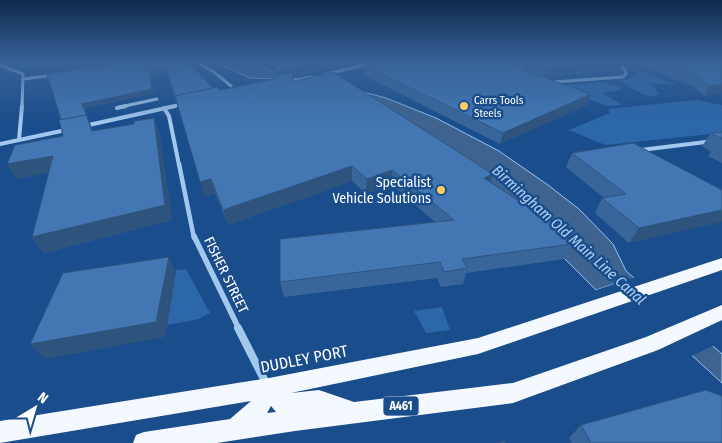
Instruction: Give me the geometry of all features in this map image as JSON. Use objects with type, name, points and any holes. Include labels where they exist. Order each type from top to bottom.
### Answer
[{"type":"highway","name":"DUDLEY PORT","points":[[0,432],[269,388],[478,346],[610,304],[722,264]]},
{"type":"highway","name":"A461","points":[[144,443],[234,429],[513,393],[651,344],[715,316]]},
{"type":"highway","points":[[234,429],[258,409],[269,388],[284,405],[319,400],[353,413]]},
{"type":"street","points":[[19,140],[24,82]]},
{"type":"street","points":[[226,82],[231,86]]},
{"type":"street","points":[[283,83],[290,82]]},
{"type":"street","points":[[550,82],[555,82]]},
{"type":"street","points":[[117,108],[157,99]]},
{"type":"street","points":[[143,102],[148,112]]},
{"type":"street","points":[[0,144],[194,102]]},
{"type":"street","name":"FISHER STREET","points":[[164,108],[169,116],[195,241],[269,388]]},
{"type":"street","points":[[646,156],[638,151],[722,140]]},
{"type":"shaded area","points":[[602,82],[620,87],[620,90],[602,93],[622,105],[608,106],[549,85],[564,86]]},
{"type":"shaded area","points":[[623,82],[667,82],[676,85],[651,83],[659,94],[655,96],[645,95]]},
{"type":"shaded area","points":[[696,100],[722,105],[722,133],[605,145],[569,130],[610,113],[608,109]]},
{"type":"shaded area","points":[[186,269],[210,313],[199,319],[167,325],[176,270]]},
{"type":"shaded area","points":[[442,307],[450,330],[426,333],[414,311]]},
{"type":"water","name":"Birmingham Old Main Line Canal","points":[[281,82],[313,82],[386,98],[436,118],[499,151],[579,209],[613,244],[626,271],[722,354],[722,383],[614,284],[596,290],[565,259],[538,226]]},
{"type":"pier","points":[[636,277],[715,345],[689,357],[613,287],[598,292],[596,290]]},
{"type":"building","points":[[49,82],[151,82],[152,89],[82,104],[87,116],[61,120]]},
{"type":"building","points":[[171,82],[207,82],[213,88],[175,96]]},
{"type":"building","points":[[261,82],[348,82],[493,174],[484,178],[536,212],[544,211],[572,244],[462,259],[467,268],[444,272],[440,262],[280,282],[280,239],[454,220],[392,170],[367,179],[352,166],[223,210],[211,179],[200,182],[175,96],[217,87],[220,90]]},
{"type":"building","points":[[397,82],[556,82],[591,94],[503,133]]},
{"type":"building","points":[[705,82],[722,82],[722,84],[710,86]]},
{"type":"building","points":[[86,115],[92,131],[134,124],[134,121],[154,118],[165,205],[32,237],[53,156],[7,164],[15,145],[63,136],[59,120]]},
{"type":"building","points":[[722,132],[722,139],[711,133]]},
{"type":"building","points":[[633,143],[722,190],[722,210],[639,228],[602,198],[626,194],[572,153]]},
{"type":"building","points":[[169,257],[156,322],[30,344],[63,273]]},
{"type":"building","points":[[706,390],[722,396],[722,443],[591,443],[581,425]]},
{"type":"place","name":"Carrs Tools Steels","points":[[464,106]]},
{"type":"place","name":"Specialist Vehicle Solutions","points":[[441,190]]}]
